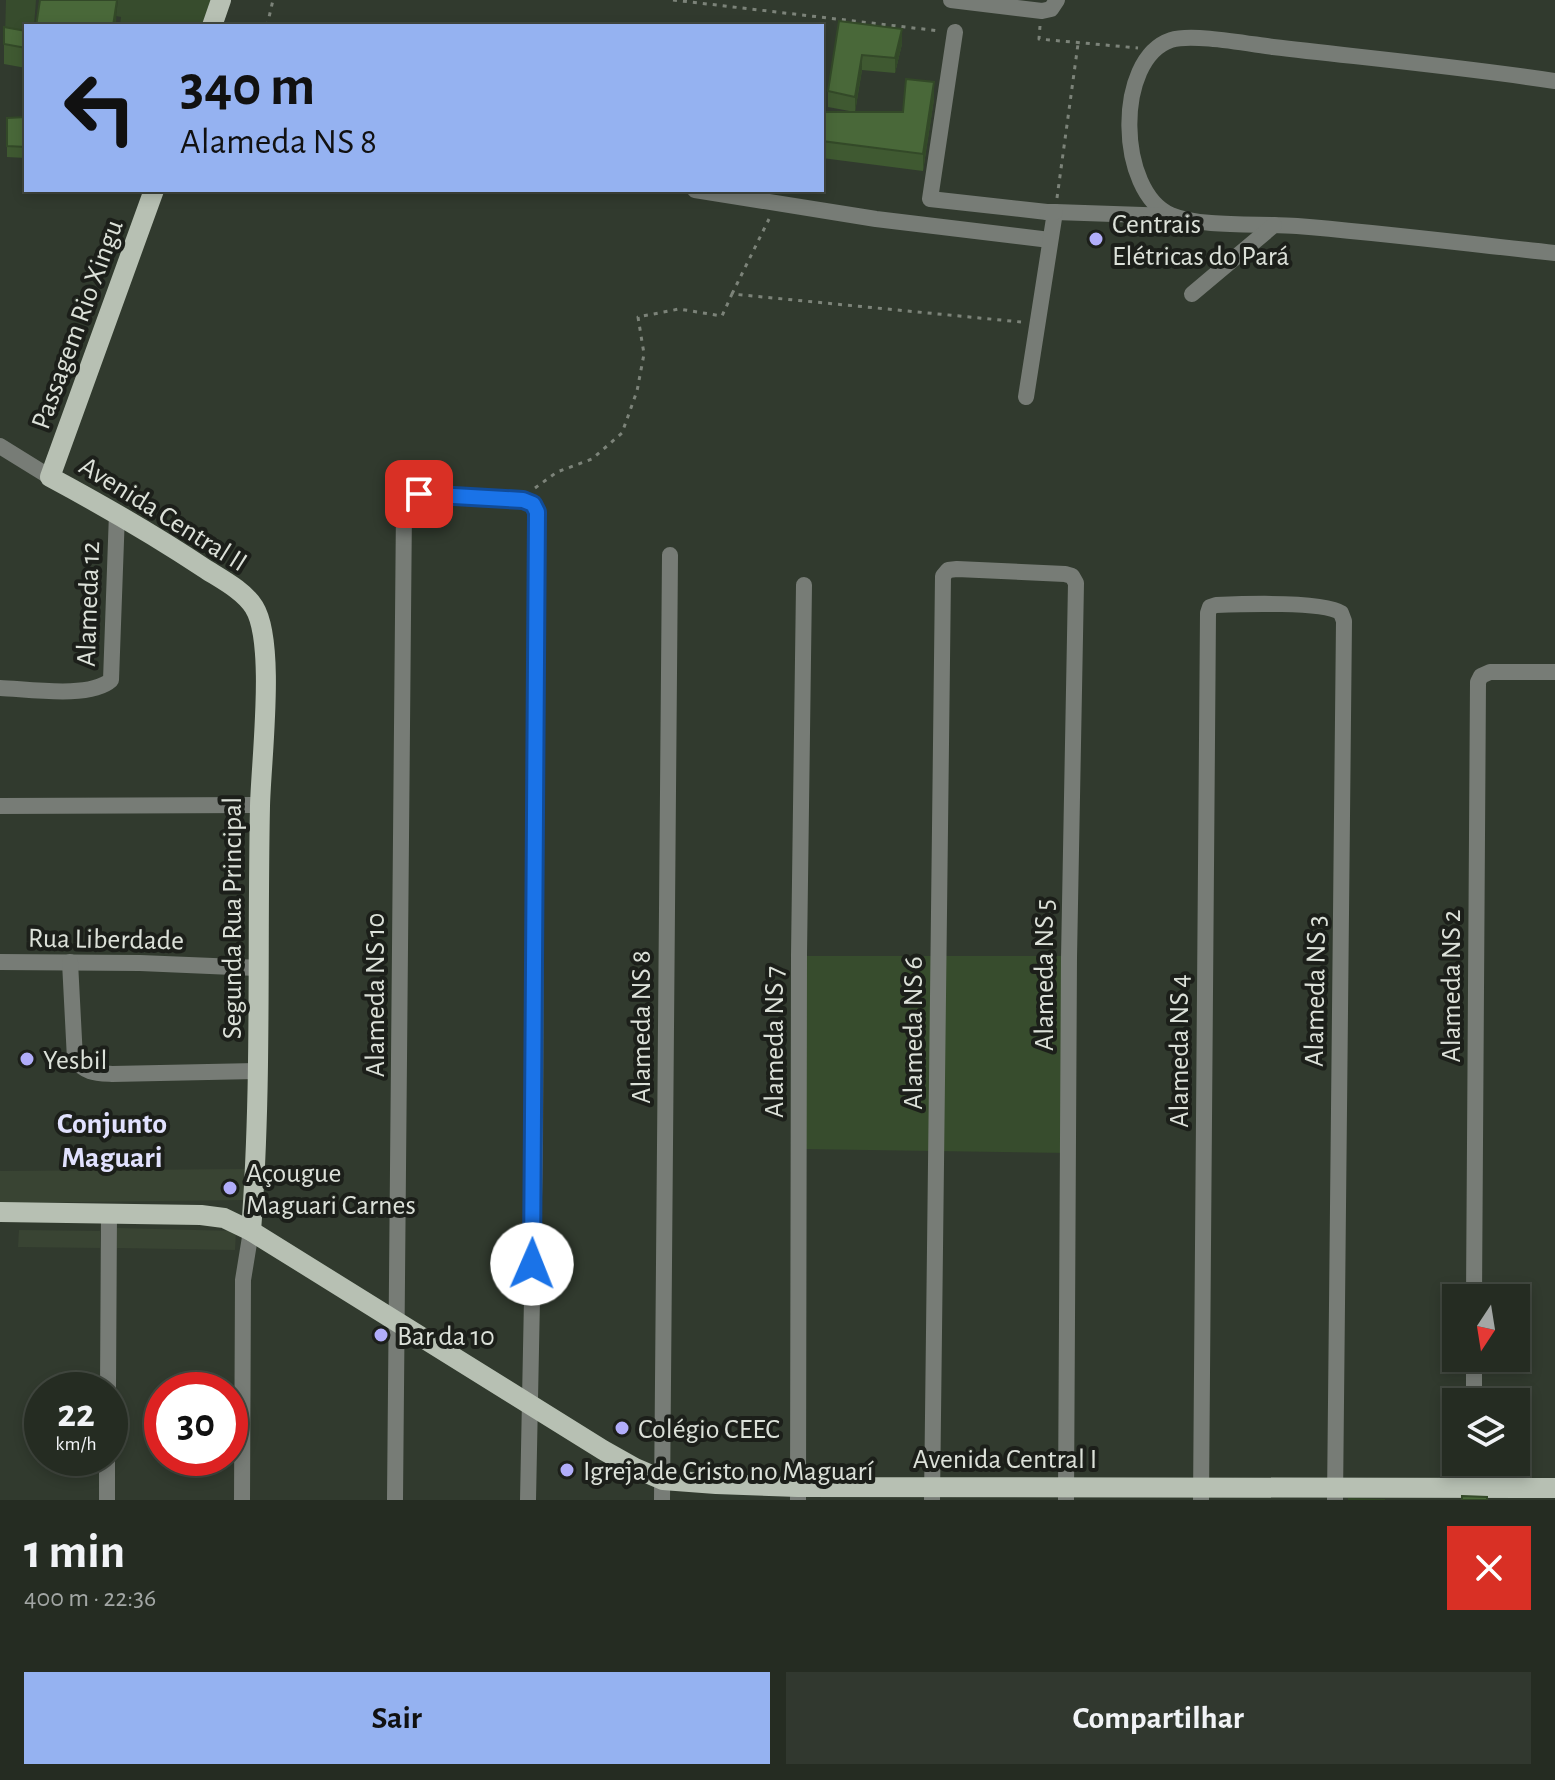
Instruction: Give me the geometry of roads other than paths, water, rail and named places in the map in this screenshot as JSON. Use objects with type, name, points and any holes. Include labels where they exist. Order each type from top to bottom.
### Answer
[{"type":"main road","points":[[213,24],[221,0]]},
{"type":"main road","name":"Passagem Rio Xingu","points":[[50,477],[153,192]]},
{"type":"main road","name":"Avenida Central II","points":[[50,477],[117,513],[235,589],[255,607]]},
{"type":"main road","name":"Segunda Rua Principal","points":[[251,1231],[256,1168],[260,805],[266,650],[262,624],[255,607]]},
{"type":"main road","name":"Avenida Central I","points":[[0,1212],[212,1215],[251,1231],[614,1456],[662,1490],[1335,1493],[1473,1487],[1496,1494],[1555,1488]]},
{"type":"street","points":[[951,0],[1042,11],[1051,9],[1057,0]]},
{"type":"street","points":[[955,32],[930,199],[1173,216],[1196,221],[1274,225],[1555,253]]},
{"type":"street","points":[[1173,216],[1150,200],[1145,192],[1131,156],[1129,132],[1133,93],[1141,71],[1158,49],[1173,39],[1188,38],[1555,81]]},
{"type":"street","points":[[707,192],[876,219],[1050,240]]},
{"type":"street","points":[[1026,397],[1053,209]]},
{"type":"street","points":[[1192,294],[1274,225]]},
{"type":"street","name":"Avenida Central II","points":[[0,446],[50,477]]},
{"type":"street","name":"Alameda NS 10","points":[[395,1500],[404,507],[407,498],[413,495],[519,500],[530,502],[537,512],[535,1148],[529,1403]]},
{"type":"street","name":"Alameda 12","points":[[0,688],[75,690],[100,687],[111,680],[117,513]]},
{"type":"street","name":"Alameda NS 8","points":[[662,1490],[670,555]]},
{"type":"street","name":"Alameda NS 5","points":[[948,570],[1065,574],[1072,576],[1076,583],[1069,958],[1066,1493]]},
{"type":"street","name":"Alameda NS 6","points":[[932,1493],[943,576],[948,570]]},
{"type":"street","name":"Alameda NS 7","points":[[798,1493],[799,955],[804,585]]},
{"type":"street","name":"Alameda NS 4","points":[[1201,1493],[1208,613],[1213,606]]},
{"type":"street","name":"Alameda NS 3","points":[[1213,606],[1330,607],[1341,613],[1344,621],[1335,1493]]},
{"type":"street","name":"Alameda NS 2","points":[[1474,1284],[1478,682],[1490,672],[1555,672]]},
{"type":"street","points":[[0,806],[260,805]]},
{"type":"street","name":"Rua Liberdade","points":[[0,962],[259,968]]},
{"type":"street","points":[[70,962],[75,1059],[82,1069],[112,1074],[258,1071]]},
{"type":"street","points":[[108,1372],[109,1213]]},
{"type":"street","points":[[242,1500],[243,1280],[251,1231]]},
{"type":"street","points":[[528,1500],[529,1403]]},
{"type":"street","points":[[107,1476],[107,1500]]},
{"type":"street","points":[[1473,1476],[1473,1487]]},
{"type":"place","name":"Centrais Elétricas do Pará","points":[[1096,239]]},
{"type":"place","name":"Yesbil","points":[[27,1059]]},
{"type":"place","name":"Açougue Maguari Carnes","points":[[230,1188]]},
{"type":"place","name":"Bar da 10","points":[[381,1335]]},
{"type":"place","name":"Colégio CEEC","points":[[622,1428]]},
{"type":"place","name":"Igreja de Cristo no Maguarí","points":[[567,1470]]},
{"type":"district","name":"Conjunto Maguari","points":[[112,1140]]}]
